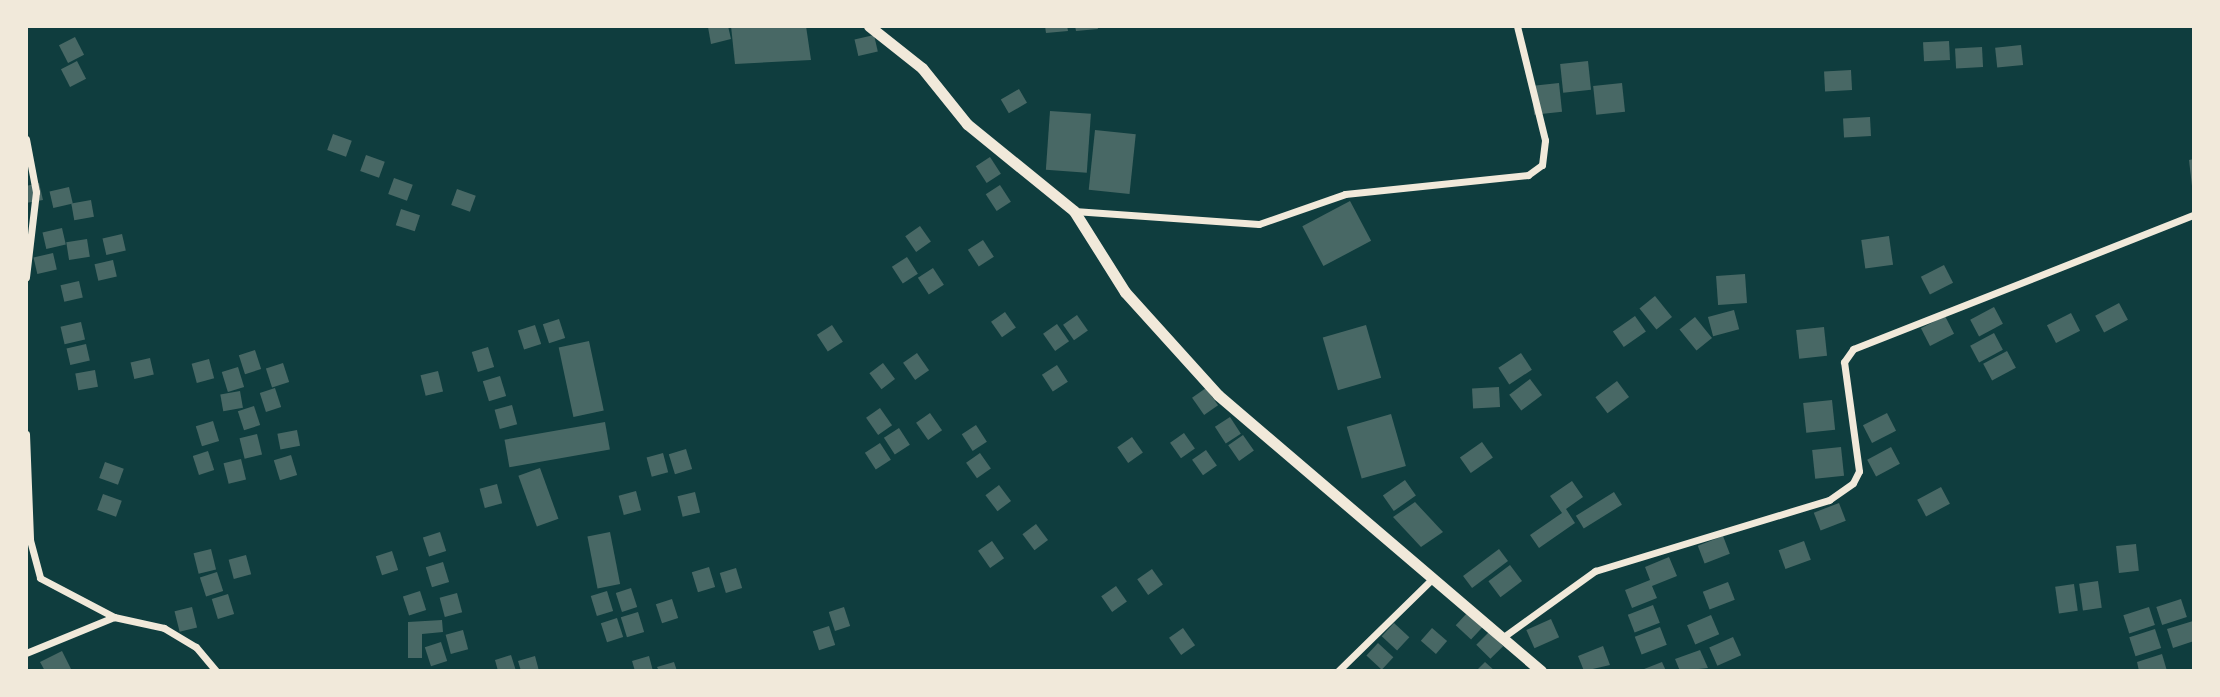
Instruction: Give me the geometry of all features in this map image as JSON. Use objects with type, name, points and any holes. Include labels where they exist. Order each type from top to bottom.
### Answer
[{"type":"main road","points":[[869,26],[922,68],[967,124],[1074,211],[1125,292],[1218,395],[1541,671]]},
{"type":"street","points":[[1074,211],[1259,224],[1345,194],[1528,175],[1542,165],[1545,140],[1517,26]]},
{"type":"street","points":[[26,139],[36,192],[26,277]]},
{"type":"street","points":[[1502,638],[1595,571],[1829,500],[1853,483],[1859,471],[1844,362],[1853,349],[2194,215]]},
{"type":"street","points":[[26,434],[30,540],[40,578],[114,617],[164,628],[196,647],[216,671]]},
{"type":"street","points":[[1338,671],[1433,578]]},
{"type":"street","points":[[26,653],[114,617]]},
{"type":"building","points":[[728,26],[731,39],[711,44],[708,27]]},
{"type":"building","points":[[731,26],[806,26],[811,60],[735,64]]},
{"type":"building","points":[[1045,26],[1067,26],[1068,31],[1046,33]]},
{"type":"building","points":[[1075,26],[1097,26],[1098,29],[1076,31]]},
{"type":"building","points":[[874,35],[878,52],[858,56],[855,39]]},
{"type":"building","points":[[75,37],[84,55],[68,63],[59,45]]},
{"type":"building","points":[[1949,41],[1950,60],[1924,61],[1923,42]]},
{"type":"building","points":[[2021,45],[2023,65],[1997,68],[1995,48]]},
{"type":"building","points":[[1982,47],[1983,67],[1956,68],[1955,48]]},
{"type":"building","points":[[77,61],[86,79],[70,87],[61,69]]},
{"type":"building","points":[[1588,61],[1591,90],[1563,93],[1560,64]]},
{"type":"building","points":[[1851,70],[1852,90],[1825,91],[1824,71]]},
{"type":"building","points":[[1559,83],[1562,112],[1534,115],[1531,86]]},
{"type":"building","points":[[1622,83],[1625,112],[1596,115],[1593,86]]},
{"type":"building","points":[[1019,89],[1027,103],[1009,113],[1001,100]]},
{"type":"building","points":[[1050,111],[1091,114],[1087,173],[1046,170]]},
{"type":"building","points":[[1870,117],[1871,136],[1844,137],[1843,118]]},
{"type":"building","points":[[1095,130],[1136,134],[1130,194],[1089,190]]},
{"type":"building","points":[[333,134],[352,141],[346,157],[327,150]]},
{"type":"building","points":[[366,155],[385,162],[379,178],[360,171]]},
{"type":"building","points":[[990,157],[1001,174],[987,183],[976,166]]},
{"type":"building","points":[[2194,159],[2194,186],[2192,186],[2189,160]]},
{"type":"building","points":[[394,178],[413,185],[407,201],[388,194]]},
{"type":"building","points":[[39,183],[43,200],[26,203],[26,186]]},
{"type":"building","points":[[1000,185],[1011,202],[997,211],[986,194]]},
{"type":"building","points":[[69,187],[73,204],[53,208],[50,191]]},
{"type":"building","points":[[457,189],[476,196],[470,212],[451,205]]},
{"type":"building","points":[[91,200],[94,217],[74,220],[71,203]]},
{"type":"building","points":[[1350,201],[1371,241],[1323,266],[1302,226]]},
{"type":"building","points":[[401,209],[420,215],[415,231],[396,225]]},
{"type":"building","points":[[920,226],[931,242],[916,252],[905,236]]},
{"type":"building","points":[[62,228],[66,245],[46,249],[43,232]]},
{"type":"building","points":[[122,234],[126,251],[106,255],[103,238]]},
{"type":"building","points":[[1889,236],[1893,265],[1865,269],[1861,240]]},
{"type":"building","points":[[87,239],[90,257],[69,260],[66,242]]},
{"type":"building","points":[[983,240],[994,257],[979,267],[968,250]]},
{"type":"building","points":[[53,253],[57,270],[37,274],[34,257]]},
{"type":"building","points":[[907,257],[918,274],[903,284],[892,267]]},
{"type":"building","points":[[113,260],[117,277],[98,281],[94,264]]},
{"type":"building","points":[[1944,265],[1953,283],[1930,295],[1921,277]]},
{"type":"building","points":[[933,268],[944,285],[929,295],[918,278]]},
{"type":"building","points":[[1745,274],[1747,303],[1718,305],[1716,276]]},
{"type":"building","points":[[79,281],[83,298],[64,302],[60,285]]},
{"type":"building","points":[[1655,296],[1672,317],[1656,330],[1639,309]]},
{"type":"building","points":[[2119,303],[2128,320],[2104,332],[2095,316]]},
{"type":"building","points":[[1994,307],[2003,324],[1979,336],[1970,320]]},
{"type":"building","points":[[1734,310],[1739,329],[1713,336],[1708,317]]},
{"type":"building","points":[[1005,312],[1016,328],[1002,337],[991,322]]},
{"type":"building","points":[[2071,313],[2080,331],[2056,343],[2047,325]]},
{"type":"building","points":[[1077,315],[1088,331],[1074,340],[1063,325]]},
{"type":"building","points":[[1635,316],[1646,332],[1624,347],[1613,331]]},
{"type":"building","points":[[1945,316],[1954,334],[1930,346],[1921,328]]},
{"type":"building","points":[[1695,317],[1712,338],[1696,351],[1679,330]]},
{"type":"building","points":[[559,319],[565,338],[549,343],[543,324]]},
{"type":"building","points":[[81,322],[85,340],[65,344],[61,327]]},
{"type":"building","points":[[1057,324],[1069,341],[1055,351],[1043,334]]},
{"type":"building","points":[[535,325],[541,344],[524,350],[518,331]]},
{"type":"building","points":[[832,325],[843,342],[828,352],[817,335]]},
{"type":"building","points":[[1366,325],[1381,378],[1338,390],[1323,337]]},
{"type":"building","points":[[1824,327],[1827,356],[1799,359],[1796,330]]},
{"type":"building","points":[[1994,333],[2003,350],[1979,362],[1970,346]]},
{"type":"building","points":[[589,341],[604,410],[573,417],[559,347]]},
{"type":"building","points":[[86,344],[90,361],[70,365],[67,348]]},
{"type":"building","points":[[488,347],[494,367],[478,372],[472,352]]},
{"type":"building","points":[[255,350],[261,369],[245,374],[239,355]]},
{"type":"building","points":[[2007,351],[2016,368],[1992,380],[1983,364]]},
{"type":"building","points":[[917,353],[929,370],[915,380],[903,363]]},
{"type":"building","points":[[1521,353],[1532,370],[1509,384],[1498,368]]},
{"type":"building","points":[[150,358],[154,375],[134,379],[131,362]]},
{"type":"building","points":[[209,359],[214,378],[197,383],[192,364]]},
{"type":"building","points":[[283,363],[289,382],[272,388],[266,369]]},
{"type":"building","points":[[883,363],[895,379],[881,389],[869,373]]},
{"type":"building","points":[[1057,365],[1068,382],[1053,392],[1042,375]]},
{"type":"building","points":[[238,367],[244,387],[228,392],[222,372]]},
{"type":"building","points":[[95,370],[98,387],[78,390],[75,373]]},
{"type":"building","points":[[438,371],[443,391],[426,396],[421,375]]},
{"type":"building","points":[[500,376],[506,396],[489,401],[483,381]]},
{"type":"building","points":[[1530,379],[1542,395],[1521,411],[1509,395]]},
{"type":"building","points":[[1617,381],[1629,397],[1607,413],[1595,397]]},
{"type":"building","points":[[1499,387],[1500,407],[1473,408],[1472,388]]},
{"type":"building","points":[[275,388],[281,407],[266,412],[260,393]]},
{"type":"building","points":[[1206,388],[1218,405],[1204,415],[1192,398]]},
{"type":"building","points":[[240,391],[243,408],[223,411],[220,394]]},
{"type":"building","points":[[1832,400],[1835,430],[1806,433],[1803,403]]},
{"type":"building","points":[[512,405],[517,424],[500,429],[495,410]]},
{"type":"building","points":[[254,406],[260,425],[244,430],[238,411]]},
{"type":"building","points":[[880,408],[892,425],[878,435],[866,418]]},
{"type":"building","points":[[930,413],[942,430],[928,440],[916,423]]},
{"type":"building","points":[[1887,413],[1896,431],[1872,443],[1863,425]]},
{"type":"building","points":[[1391,414],[1406,466],[1362,479],[1347,427]]},
{"type":"building","points":[[1230,417],[1241,434],[1226,444],[1215,427]]},
{"type":"building","points":[[213,421],[219,441],[202,446],[196,426]]},
{"type":"building","points":[[605,422],[610,450],[509,467],[505,440]]},
{"type":"building","points":[[976,425],[987,442],[973,451],[962,434]]},
{"type":"building","points":[[899,428],[910,445],[895,455],[884,438]]},
{"type":"building","points":[[297,430],[300,446],[280,450],[277,434]]},
{"type":"building","points":[[1184,433],[1195,449],[1181,458],[1170,443]]},
{"type":"building","points":[[257,434],[262,454],[245,459],[240,438]]},
{"type":"building","points":[[1243,435],[1254,451],[1239,461],[1228,445]]},
{"type":"building","points":[[1132,437],[1143,453],[1128,463],[1117,447]]},
{"type":"building","points":[[1482,442],[1493,458],[1471,473],[1460,457]]},
{"type":"building","points":[[880,443],[891,460],[876,470],[865,453]]},
{"type":"building","points":[[1841,447],[1844,476],[1815,479],[1812,450]]},
{"type":"building","points":[[1891,447],[1900,464],[1876,476],[1867,460]]},
{"type":"building","points":[[686,449],[692,469],[675,474],[669,454]]},
{"type":"building","points":[[1206,450],[1217,466],[1203,475],[1192,460]]},
{"type":"building","points":[[208,451],[214,470],[199,475],[193,456]]},
{"type":"building","points":[[663,453],[668,472],[652,477],[647,457]]},
{"type":"building","points":[[980,453],[991,469],[977,478],[966,463]]},
{"type":"building","points":[[291,455],[297,475],[280,480],[274,460]]},
{"type":"building","points":[[241,459],[246,479],[229,484],[224,463]]},
{"type":"building","points":[[105,462],[124,469],[118,485],[99,478]]},
{"type":"building","points":[[540,468],[558,519],[537,527],[518,476]]},
{"type":"building","points":[[1405,480],[1416,496],[1394,511],[1383,495]]},
{"type":"building","points":[[1572,481],[1583,497],[1566,509],[1575,523],[1539,548],[1530,535],[1562,513],[1550,496]]},
{"type":"building","points":[[497,484],[502,503],[485,508],[480,489]]},
{"type":"building","points":[[999,485],[1011,501],[997,511],[985,495]]},
{"type":"building","points":[[1941,487],[1950,504],[1926,516],[1917,500]]},
{"type":"building","points":[[636,491],[641,510],[624,515],[619,496]]},
{"type":"building","points":[[695,492],[700,512],[683,517],[678,496]]},
{"type":"building","points":[[1614,492],[1622,505],[1584,529],[1576,516]]},
{"type":"building","points":[[103,494],[122,501],[116,517],[97,510]]},
{"type":"building","points":[[1415,502],[1443,532],[1421,547],[1393,517]]},
{"type":"building","points":[[1839,503],[1846,521],[1821,530],[1814,513]]},
{"type":"building","points":[[1036,524],[1048,540],[1034,550],[1022,534]]},
{"type":"building","points":[[440,532],[446,551],[429,557],[423,538]]},
{"type":"building","points":[[610,532],[620,584],[598,588],[587,536]]},
{"type":"building","points":[[1723,536],[1730,554],[1705,563],[1698,546]]},
{"type":"building","points":[[992,541],[1004,558],[990,568],[978,551]]},
{"type":"building","points":[[1804,541],[1811,560],[1785,569],[1779,550]]},
{"type":"building","points":[[2136,544],[2139,571],[2119,573],[2116,546]]},
{"type":"building","points":[[211,549],[216,569],[199,574],[194,553]]},
{"type":"building","points":[[1499,549],[1508,561],[1472,588],[1463,576]]},
{"type":"building","points":[[392,551],[398,570],[382,575],[376,556]]},
{"type":"building","points":[[246,555],[251,574],[234,579],[229,560]]},
{"type":"building","points":[[1669,557],[1677,576],[1652,586],[1657,598],[1632,608],[1625,590],[1650,580],[1645,567]]},
{"type":"building","points":[[443,562],[449,582],[432,587],[426,567]]},
{"type":"building","points":[[1510,565],[1522,581],[1500,597],[1488,581]]},
{"type":"building","points":[[709,567],[715,587],[698,592],[692,572]]},
{"type":"building","points":[[736,568],[742,588],[726,593],[720,573]]},
{"type":"building","points":[[1152,569],[1163,585],[1148,595],[1137,579]]},
{"type":"building","points":[[217,572],[223,591],[206,597],[200,578]]},
{"type":"building","points":[[2098,581],[2102,608],[2083,610],[2079,584]]},
{"type":"building","points":[[1728,582],[1735,600],[1710,609],[1703,592]]},
{"type":"building","points":[[2074,584],[2078,611],[2059,613],[2055,587]]},
{"type":"building","points":[[1116,586],[1127,602],[1112,612],[1101,596]]},
{"type":"building","points":[[631,588],[637,607],[622,612],[616,593]]},
{"type":"building","points":[[420,591],[426,610],[409,616],[403,597]]},
{"type":"building","points":[[607,591],[613,611],[597,616],[591,596]]},
{"type":"building","points":[[457,593],[462,612],[445,617],[440,598]]},
{"type":"building","points":[[228,594],[234,614],[218,619],[212,599]]},
{"type":"building","points":[[672,599],[678,618],[662,623],[656,604]]},
{"type":"building","points":[[2181,599],[2187,617],[2162,625],[2156,607]]},
{"type":"building","points":[[1653,605],[1660,623],[1635,632],[1628,615]]},
{"type":"building","points":[[192,607],[197,627],[180,632],[175,611]]},
{"type":"building","points":[[844,607],[850,626],[835,631],[829,612]]},
{"type":"building","points":[[2149,607],[2155,625],[2129,633],[2123,615]]},
{"type":"building","points":[[638,612],[644,632],[627,637],[621,617]]},
{"type":"building","points":[[1468,612],[1483,626],[1471,639],[1456,625]]},
{"type":"building","points":[[1711,615],[1719,634],[1695,644],[1687,625]]},
{"type":"building","points":[[617,618],[623,637],[607,642],[601,623]]},
{"type":"building","points":[[1551,619],[1559,637],[1534,648],[1526,630]]},
{"type":"building","points":[[442,620],[443,632],[422,634],[422,658],[408,658],[408,622]]},
{"type":"building","points":[[2193,621],[2194,641],[2173,648],[2167,629]]},
{"type":"building","points":[[1394,623],[1409,637],[1397,650],[1382,636]]},
{"type":"building","points":[[829,626],[835,645],[819,650],[813,631]]},
{"type":"building","points":[[1660,627],[1667,645],[1642,654],[1635,637]]},
{"type":"building","points":[[1183,628],[1195,645],[1181,655],[1169,638]]},
{"type":"building","points":[[1432,628],[1447,641],[1436,654],[1421,641]]},
{"type":"building","points":[[2155,629],[2161,648],[2136,656],[2129,637]]},
{"type":"building","points":[[463,630],[468,649],[451,654],[446,635]]},
{"type":"building","points":[[1489,632],[1503,646],[1490,659],[1476,645]]},
{"type":"building","points":[[1733,637],[1741,655],[1717,666],[1709,648]]},
{"type":"building","points":[[441,642],[447,661],[431,666],[425,647]]},
{"type":"building","points":[[1378,643],[1393,657],[1382,670],[1366,655]]},
{"type":"building","points":[[1603,646],[1610,665],[1584,671],[1578,656]]},
{"type":"building","points":[[1700,650],[1708,668],[1680,671],[1675,659]]},
{"type":"building","points":[[62,651],[72,671],[45,671],[40,662]]},
{"type":"building","points":[[2162,654],[2167,671],[2139,671],[2137,662]]},
{"type":"building","points":[[511,655],[516,671],[498,671],[495,660]]},
{"type":"building","points":[[535,656],[539,671],[521,671],[518,661]]},
{"type":"building","points":[[649,656],[653,671],[635,671],[632,661]]},
{"type":"building","points":[[674,662],[677,671],[659,671],[657,667]]},
{"type":"building","points":[[1485,662],[1495,671],[1476,671]]},
{"type":"building","points":[[1662,662],[1666,671],[1639,671]]}]
